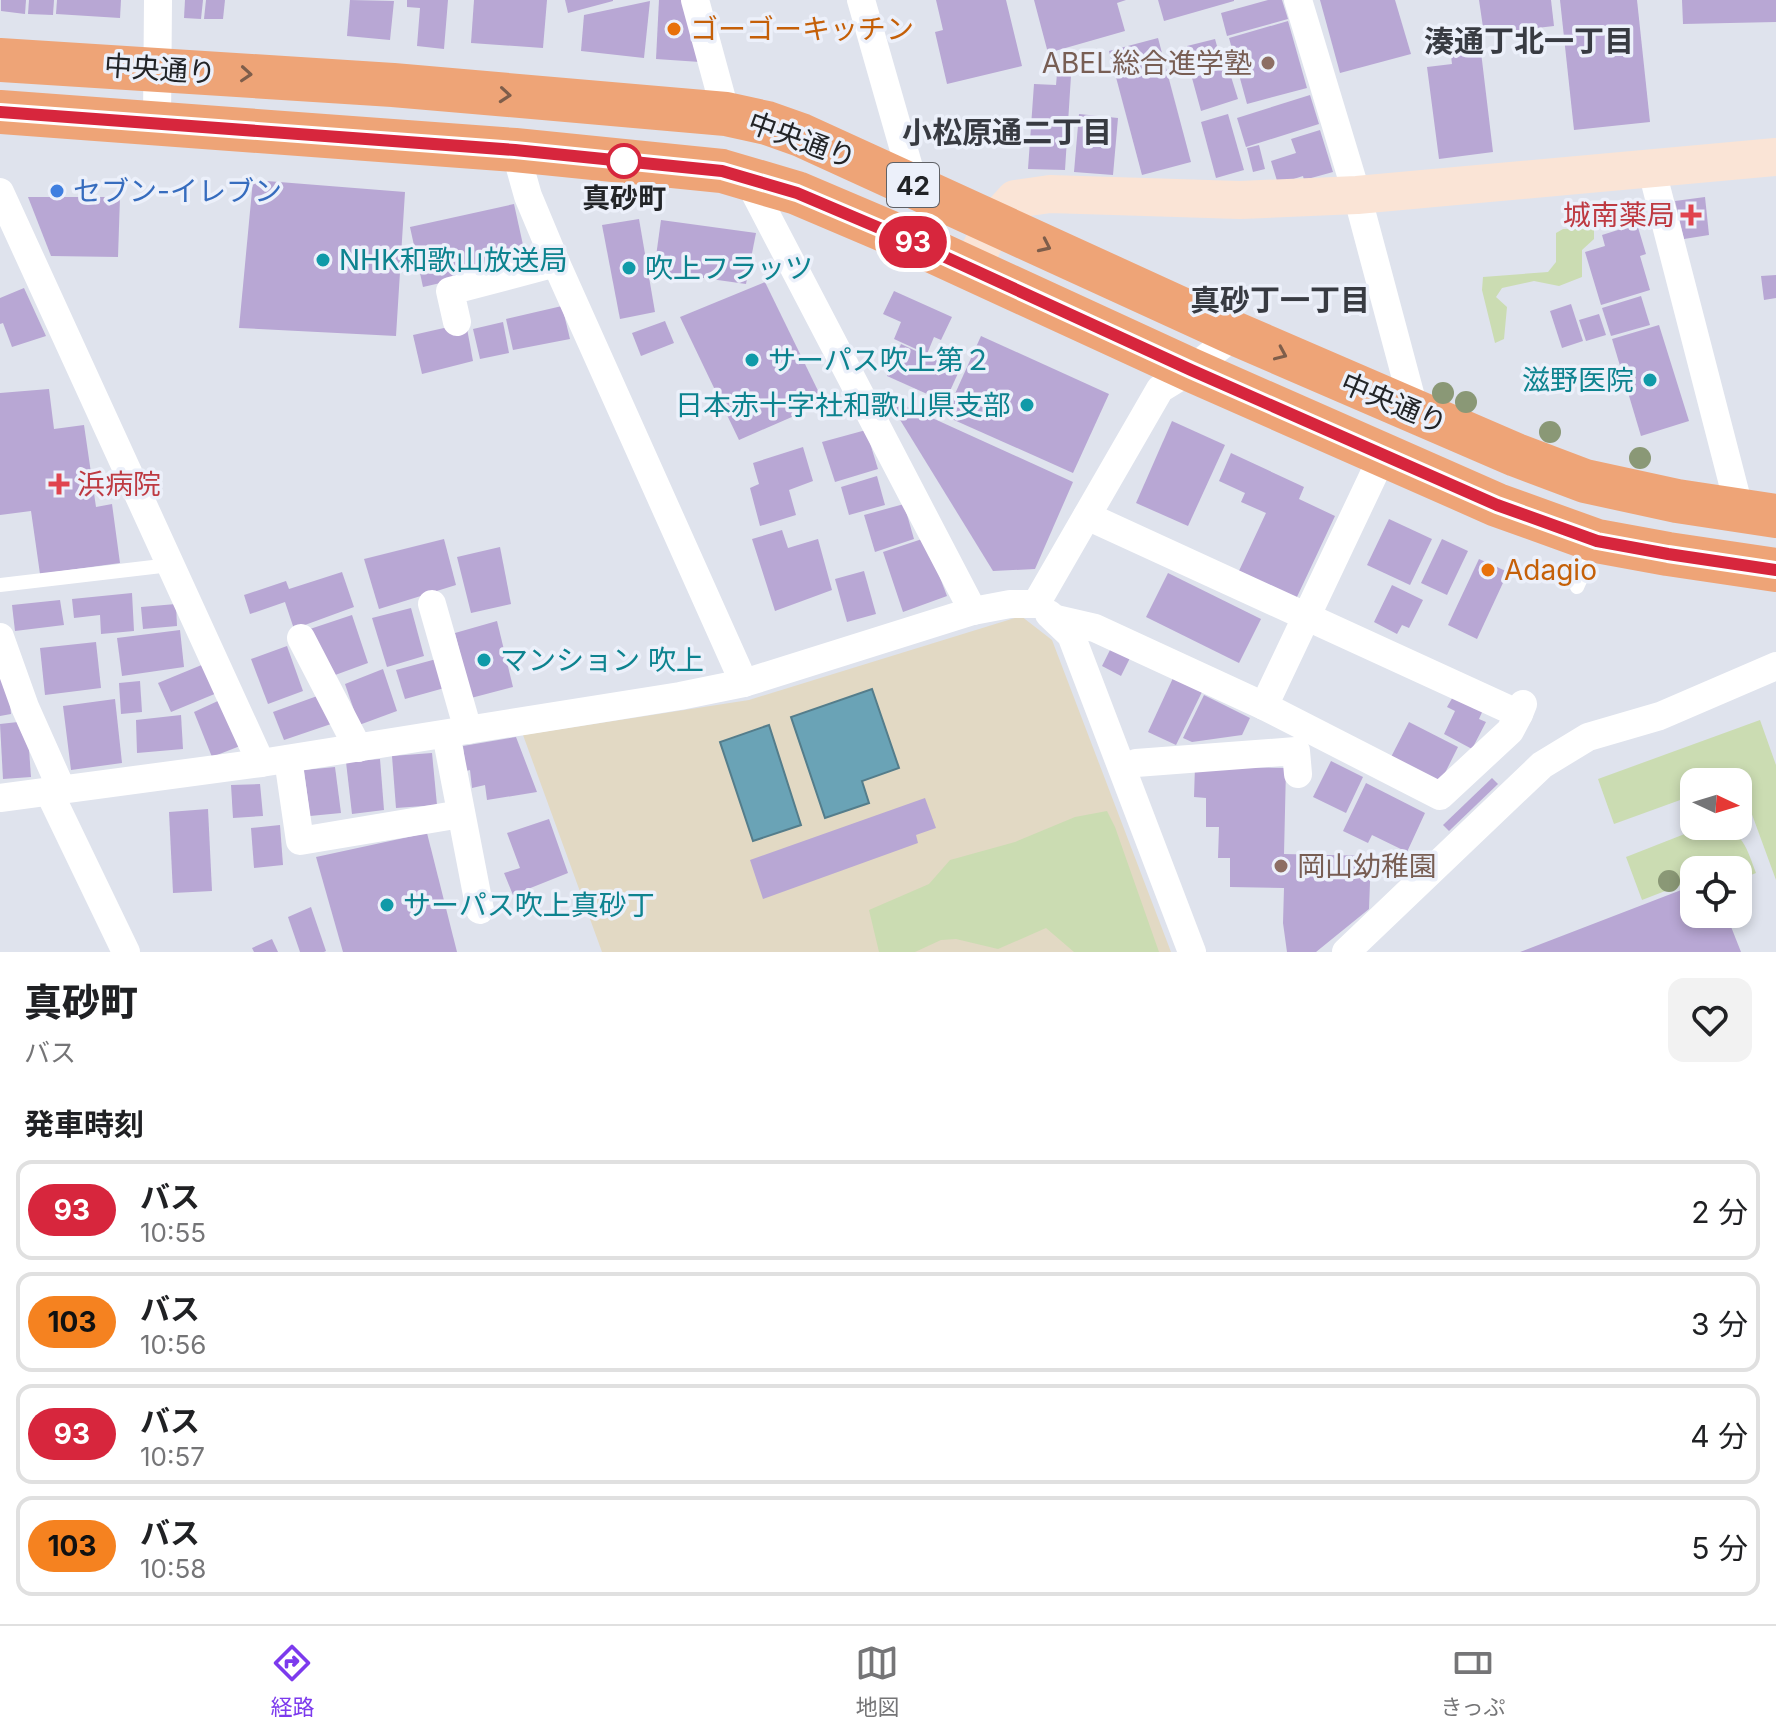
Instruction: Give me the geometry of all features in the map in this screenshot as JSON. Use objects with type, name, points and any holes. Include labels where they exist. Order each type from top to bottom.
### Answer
[{"type":"highway","name":"中央通り","points":[[0,60],[393,85],[726,114],[767,123],[914,185],[1236,334],[1516,455],[1585,481],[1677,501],[1758,513]]},
{"type":"highway","name":"中央通り","points":[[0,112],[515,150],[746,176],[797,193],[971,269],[1497,505],[1597,541],[1776,570]]},
{"type":"street","points":[[157,122],[158,0]]},
{"type":"street","points":[[695,0],[726,114]]},
{"type":"street","points":[[861,0],[914,185]]},
{"type":"street","points":[[1298,0],[1357,195],[1415,412]]},
{"type":"street","points":[[515,150],[528,196],[556,263],[744,683]]},
{"type":"street","points":[[971,269],[994,222],[1015,199],[1050,194],[1240,200],[1357,195],[1776,157]]},
{"type":"street","points":[[1651,167],[1758,513]]},
{"type":"street","points":[[746,176],[973,611]]},
{"type":"street","points":[[0,192],[170,565],[274,761],[300,841],[461,814]]},
{"type":"street","points":[[457,322],[450,291],[556,263]]},
{"type":"street","points":[[1046,611],[1087,516],[1160,389],[1191,370],[1236,334]]},
{"type":"street","points":[[1264,706],[1383,455]]},
{"type":"street","points":[[0,798],[274,761],[744,683],[973,611],[1010,604],[1046,611],[1095,628],[1264,706],[1440,796],[1510,731],[1521,709],[1305,618],[1087,516]]},
{"type":"street","points":[[432,604],[457,732],[461,814],[480,910]]},
{"type":"street","points":[[1046,611],[1071,635],[1192,952]]},
{"type":"street","points":[[0,637],[55,791],[126,952]]},
{"type":"street","points":[[301,638],[358,748]]},
{"type":"street","points":[[1346,952],[1542,765],[1588,737],[1660,716],[1741,675],[1776,666]]},
{"type":"street","points":[[1136,763],[1296,751],[1298,774]]},
{"type":"lane","points":[[1577,587],[1597,541]]},
{"type":"lane","points":[[0,585],[170,565]]},
{"type":"shaded area","points":[[1021,616],[1052,640],[1171,952],[602,952],[523,735],[749,700]]},
{"type":"green space","points":[[1594,228],[1594,239],[1582,250],[1582,277],[1559,286],[1534,281],[1502,288],[1496,297],[1507,307],[1504,339],[1495,343],[1482,290],[1483,277],[1548,272],[1556,262],[1556,233],[1563,229]]},
{"type":"green space","points":[[1760,720],[1776,765],[1776,880],[1752,814],[1752,768],[1680,768],[1680,800],[1614,824],[1598,779]]},
{"type":"green space","points":[[1107,811],[1159,952],[1074,952],[1046,928],[998,949],[956,939],[941,940],[915,952],[879,952],[869,910],[929,884],[950,860],[1015,842],[1075,817]]},
{"type":"green space","points":[[1680,836],[1680,840],[1741,840],[1749,856],[1680,856],[1680,885],[1642,900],[1626,857]]},
{"type":"water","points":[[872,689],[899,768],[862,781],[869,803],[825,818],[791,717]]},
{"type":"water","points":[[769,725],[801,825],[753,841],[720,742]]},
{"type":"building","points":[[1,0],[26,0],[25,14],[1,11]]},
{"type":"building","points":[[29,0],[54,0],[53,15],[28,14]]},
{"type":"building","points":[[57,0],[121,0],[120,18],[56,14]]},
{"type":"building","points":[[185,0],[203,0],[201,19],[184,18]]},
{"type":"building","points":[[206,0],[225,0],[223,19],[204,19]]},
{"type":"building","points":[[350,0],[394,1],[390,40],[347,36]]},
{"type":"building","points":[[407,0],[448,0],[444,49],[417,46],[420,8],[407,7]]},
{"type":"building","points":[[474,0],[547,0],[543,48],[471,43]]},
{"type":"building","points":[[565,0],[613,0],[613,1],[568,13]]},
{"type":"building","name":"ゴーゴーキッチン","points":[[659,0],[683,0],[700,62],[656,59]]},
{"type":"building","points":[[936,0],[1006,0],[1022,66],[947,84],[935,32],[943,30]]},
{"type":"building","points":[[1034,0],[1126,0],[1117,3],[1125,31],[1048,53]]},
{"type":"building","points":[[1158,0],[1234,0],[1234,1],[1164,21]]},
{"type":"building","points":[[1268,0],[1282,0],[1288,19],[1227,36],[1221,13]]},
{"type":"building","points":[[1320,0],[1395,0],[1411,54],[1340,73]]},
{"type":"building","points":[[1479,0],[1551,0],[1554,26],[1484,34]]},
{"type":"building","points":[[1560,0],[1637,0],[1650,122],[1574,130]]},
{"type":"building","points":[[1682,0],[1776,0],[1776,22],[1683,24]]},
{"type":"building","points":[[650,1],[644,58],[581,51],[584,15]]},
{"type":"building","name":"ABEL総合進学塾","points":[[1288,21],[1307,88],[1247,104],[1229,38]]},
{"type":"building","points":[[1158,38],[1191,162],[1142,175],[1109,51]]},
{"type":"building","points":[[1215,39],[1221,60],[1193,67],[1187,46]]},
{"type":"building","points":[[1481,52],[1493,152],[1439,159],[1427,67],[1452,64],[1451,56]]},
{"type":"building","points":[[1072,60],[1065,170],[1028,169],[1034,84],[1056,85],[1058,62]]},
{"type":"building","points":[[1228,67],[1238,99],[1201,111],[1192,78]]},
{"type":"building","points":[[1310,95],[1319,124],[1246,147],[1237,118]]},
{"type":"building","points":[[1079,114],[1118,118],[1113,175],[1074,172]]},
{"type":"building","points":[[1228,114],[1244,170],[1216,178],[1201,122]]},
{"type":"building","points":[[1320,130],[1333,172],[1304,180],[1303,176],[1278,184],[1271,161],[1296,153],[1291,139]]},
{"type":"building","points":[[1259,145],[1265,169],[1253,172],[1247,148]]},
{"type":"building","name":"NHK和歌山放送局","points":[[253,180],[405,192],[396,336],[239,328]]},
{"type":"building","points":[[28,197],[120,197],[118,257],[51,256]]},
{"type":"building","points":[[1705,197],[1709,235],[1684,239],[1675,201]]},
{"type":"building","points":[[514,204],[527,263],[423,287],[410,227]]},
{"type":"building","name":"吹上フラッツ","points":[[639,219],[655,312],[620,319],[602,225]]},
{"type":"building","points":[[661,220],[756,233],[746,284],[654,271]]},
{"type":"building","points":[[1637,224],[1646,254],[1640,256],[1650,290],[1601,305],[1585,252],[1605,246],[1602,235]]},
{"type":"building","points":[[1776,275],[1776,298],[1764,300],[1761,276]]},
{"type":"building","name":"サーパス吹上第２","points":[[765,282],[824,403],[739,440],[680,317]]},
{"type":"building","points":[[24,288],[46,336],[12,347],[3,323],[0,324],[0,298]]},
{"type":"building","points":[[894,291],[952,317],[941,340],[934,337],[927,354],[894,339],[901,322],[883,314]]},
{"type":"building","points":[[1641,296],[1650,325],[1611,336],[1602,308]]},
{"type":"building","points":[[1571,304],[1583,341],[1562,348],[1550,311]]},
{"type":"building","points":[[562,306],[570,339],[513,350],[506,319]]},
{"type":"building","points":[[1599,314],[1606,335],[1586,341],[1579,320]]},
{"type":"building","points":[[665,321],[674,343],[641,356],[632,333]]},
{"type":"building","points":[[503,322],[509,353],[480,359],[473,329]]},
{"type":"building","points":[[466,323],[473,361],[422,374],[413,335]]},
{"type":"building","name":"滋野医院","points":[[1659,325],[1689,421],[1641,436],[1612,339]]},
{"type":"building","name":"日本赤十字社和歌山県支部","points":[[981,336],[1109,394],[1073,473],[945,416]]},
{"type":"building","points":[[901,344],[959,371],[945,402],[887,376]]},
{"type":"building","points":[[49,389],[54,429],[84,425],[96,507],[112,504],[120,563],[40,574],[31,511],[0,515],[0,393]]},
{"type":"building","points":[[886,397],[1073,482],[1035,569],[993,571]]},
{"type":"building","points":[[1172,421],[1225,445],[1188,526],[1136,503]]},
{"type":"building","points":[[866,430],[878,469],[835,482],[822,442]]},
{"type":"building","points":[[803,447],[813,481],[789,490],[796,515],[760,526],[750,488],[759,484],[753,463]]},
{"type":"building","points":[[1231,453],[1304,487],[1299,499],[1335,516],[1296,599],[1238,573],[1266,513],[1241,502],[1245,493],[1219,481]]},
{"type":"building","points":[[877,476],[885,505],[849,515],[841,487]]},
{"type":"building","points":[[904,504],[914,539],[875,552],[864,515]]},
{"type":"building","points":[[1389,519],[1432,539],[1410,585],[1367,565]]},
{"type":"building","points":[[782,530],[788,548],[818,539],[832,590],[775,611],[752,539]]},
{"type":"building","points":[[925,538],[947,596],[903,612],[883,552]]},
{"type":"building","points":[[444,539],[456,585],[379,609],[364,559]]},
{"type":"building","points":[[1442,539],[1468,551],[1447,595],[1421,583]]},
{"type":"building","points":[[500,547],[511,604],[471,613],[457,557]]},
{"type":"building","points":[[1479,559],[1508,572],[1477,639],[1448,625]]},
{"type":"building","points":[[864,571],[876,614],[847,622],[835,579]]},
{"type":"building","points":[[342,572],[354,607],[294,629],[285,602],[250,614],[244,595],[286,581],[289,589]]},
{"type":"building","points":[[1168,573],[1261,619],[1239,663],[1146,617]]},
{"type":"building","points":[[1392,585],[1423,600],[1409,628],[1402,625],[1397,634],[1374,622]]},
{"type":"building","points":[[132,593],[134,631],[101,634],[100,615],[74,618],[72,599]]},
{"type":"building","points":[[60,600],[64,625],[15,631],[12,605]]},
{"type":"building","points":[[176,604],[177,626],[143,629],[141,607]]},
{"type":"building","points":[[411,608],[424,656],[387,667],[372,618]]},
{"type":"building","points":[[352,615],[368,663],[327,678],[310,629]]},
{"type":"building","name":"マンション 吹上","points":[[497,621],[513,687],[471,698],[455,633]]},
{"type":"building","points":[[180,630],[184,667],[122,676],[117,638]]},
{"type":"building","points":[[96,642],[101,688],[45,695],[40,648]]},
{"type":"building","points":[[1113,644],[1132,654],[1121,676],[1102,666]]},
{"type":"building","points":[[287,646],[303,691],[268,704],[251,659]]},
{"type":"building","points":[[440,658],[448,687],[405,699],[396,670]]},
{"type":"building","points":[[204,664],[217,693],[171,712],[158,683]]},
{"type":"building","points":[[383,669],[397,711],[359,725],[345,684]]},
{"type":"building","points":[[8,676],[11,714],[0,716],[0,677]]},
{"type":"building","points":[[1173,678],[1202,692],[1176,745],[1148,732]]},
{"type":"building","points":[[140,681],[142,712],[121,714],[119,683]]},
{"type":"building","points":[[320,695],[331,724],[284,740],[273,712]]},
{"type":"building","points":[[1204,695],[1250,718],[1242,735],[1192,742],[1183,738]]},
{"type":"building","points":[[1454,695],[1483,710],[1479,719],[1486,722],[1472,749],[1444,734],[1455,711],[1447,707]]},
{"type":"building","points":[[115,699],[122,763],[71,770],[63,706]]},
{"type":"building","points":[[220,700],[240,746],[212,757],[194,712]]},
{"type":"building","points":[[181,715],[183,749],[137,753],[136,720]]},
{"type":"building","points":[[27,721],[31,777],[3,779],[0,724]]},
{"type":"building","points":[[1409,722],[1458,747],[1439,785],[1390,759]]},
{"type":"building","points":[[516,737],[537,792],[487,800],[485,785],[472,788],[463,746]]},
{"type":"building","points":[[432,753],[437,805],[396,808],[392,756]]},
{"type":"building","points":[[380,759],[384,810],[352,814],[346,762]]},
{"type":"building","points":[[1331,761],[1363,777],[1346,813],[1313,797]]},
{"type":"building","points":[[1195,766],[1286,768],[1284,854],[1371,856],[1369,909],[1316,952],[1287,952],[1283,923],[1284,888],[1230,887],[1230,858],[1218,858],[1219,827],[1206,827],[1206,798],[1194,797]]},
{"type":"building","points":[[335,767],[341,813],[310,816],[304,770]]},
{"type":"building","points":[[1492,778],[1498,784],[1449,831],[1443,825]]},
{"type":"building","points":[[1366,783],[1425,813],[1407,852],[1372,835],[1368,843],[1343,831]]},
{"type":"building","points":[[260,784],[263,816],[233,818],[231,785]]},
{"type":"building","points":[[925,798],[936,828],[916,835],[918,843],[763,899],[750,860]]},
{"type":"building","points":[[208,809],[212,891],[173,893],[169,812]]},
{"type":"building","points":[[549,819],[568,873],[513,895],[504,873],[520,868],[507,833]]},
{"type":"building","points":[[280,825],[283,865],[254,868],[251,828]]},
{"type":"building","name":"サーパス吹上真砂丁","points":[[427,833],[457,952],[343,952],[316,857]]},
{"type":"building","points":[[1680,890],[1680,928],[1732,928],[1741,952],[1520,952]]},
{"type":"building","points":[[311,907],[324,952],[300,952],[288,917]]},
{"type":"building","points":[[272,939],[278,952],[254,952],[252,948]]},
{"type":"bus line","name":"93","points":[[0,112],[515,150],[746,176],[797,193],[917,244],[1191,370],[1497,505],[1597,541],[1776,570]]},
{"type":"place","name":"ゴーゴーキッチン","points":[[674,29]]},
{"type":"place","name":"ABEL総合進学塾","points":[[1268,63]]},
{"type":"place","name":"真砂町","points":[[624,161]]},
{"type":"place","name":"セブン-イレブン","points":[[57,191]]},
{"type":"place","name":"城南薬局","points":[[1691,215]]},
{"type":"place","name":"NHK和歌山放送局","points":[[323,260]]},
{"type":"place","name":"吹上フラッツ","points":[[629,268]]},
{"type":"place","name":"サーパス吹上第２","points":[[752,360]]},
{"type":"place","name":"滋野医院","points":[[1650,380]]},
{"type":"place","name":"日本赤十字社和歌山県支部","points":[[1027,405]]},
{"type":"place","name":"浜病院","points":[[59,484]]},
{"type":"place","name":"Adagio","points":[[1488,570]]},
{"type":"place","name":"マンション 吹上","points":[[484,660]]},
{"type":"place","name":"岡山幼稚園","points":[[1281,866]]},
{"type":"place","name":"サーパス吹上真砂丁","points":[[387,905]]},
{"type":"district","name":"湊通丁北一丁目","points":[[1529,41]]},
{"type":"district","name":"小松原通二丁目","points":[[1007,132]]},
{"type":"district","name":"真砂丁一丁目","points":[[1280,300]]}]
